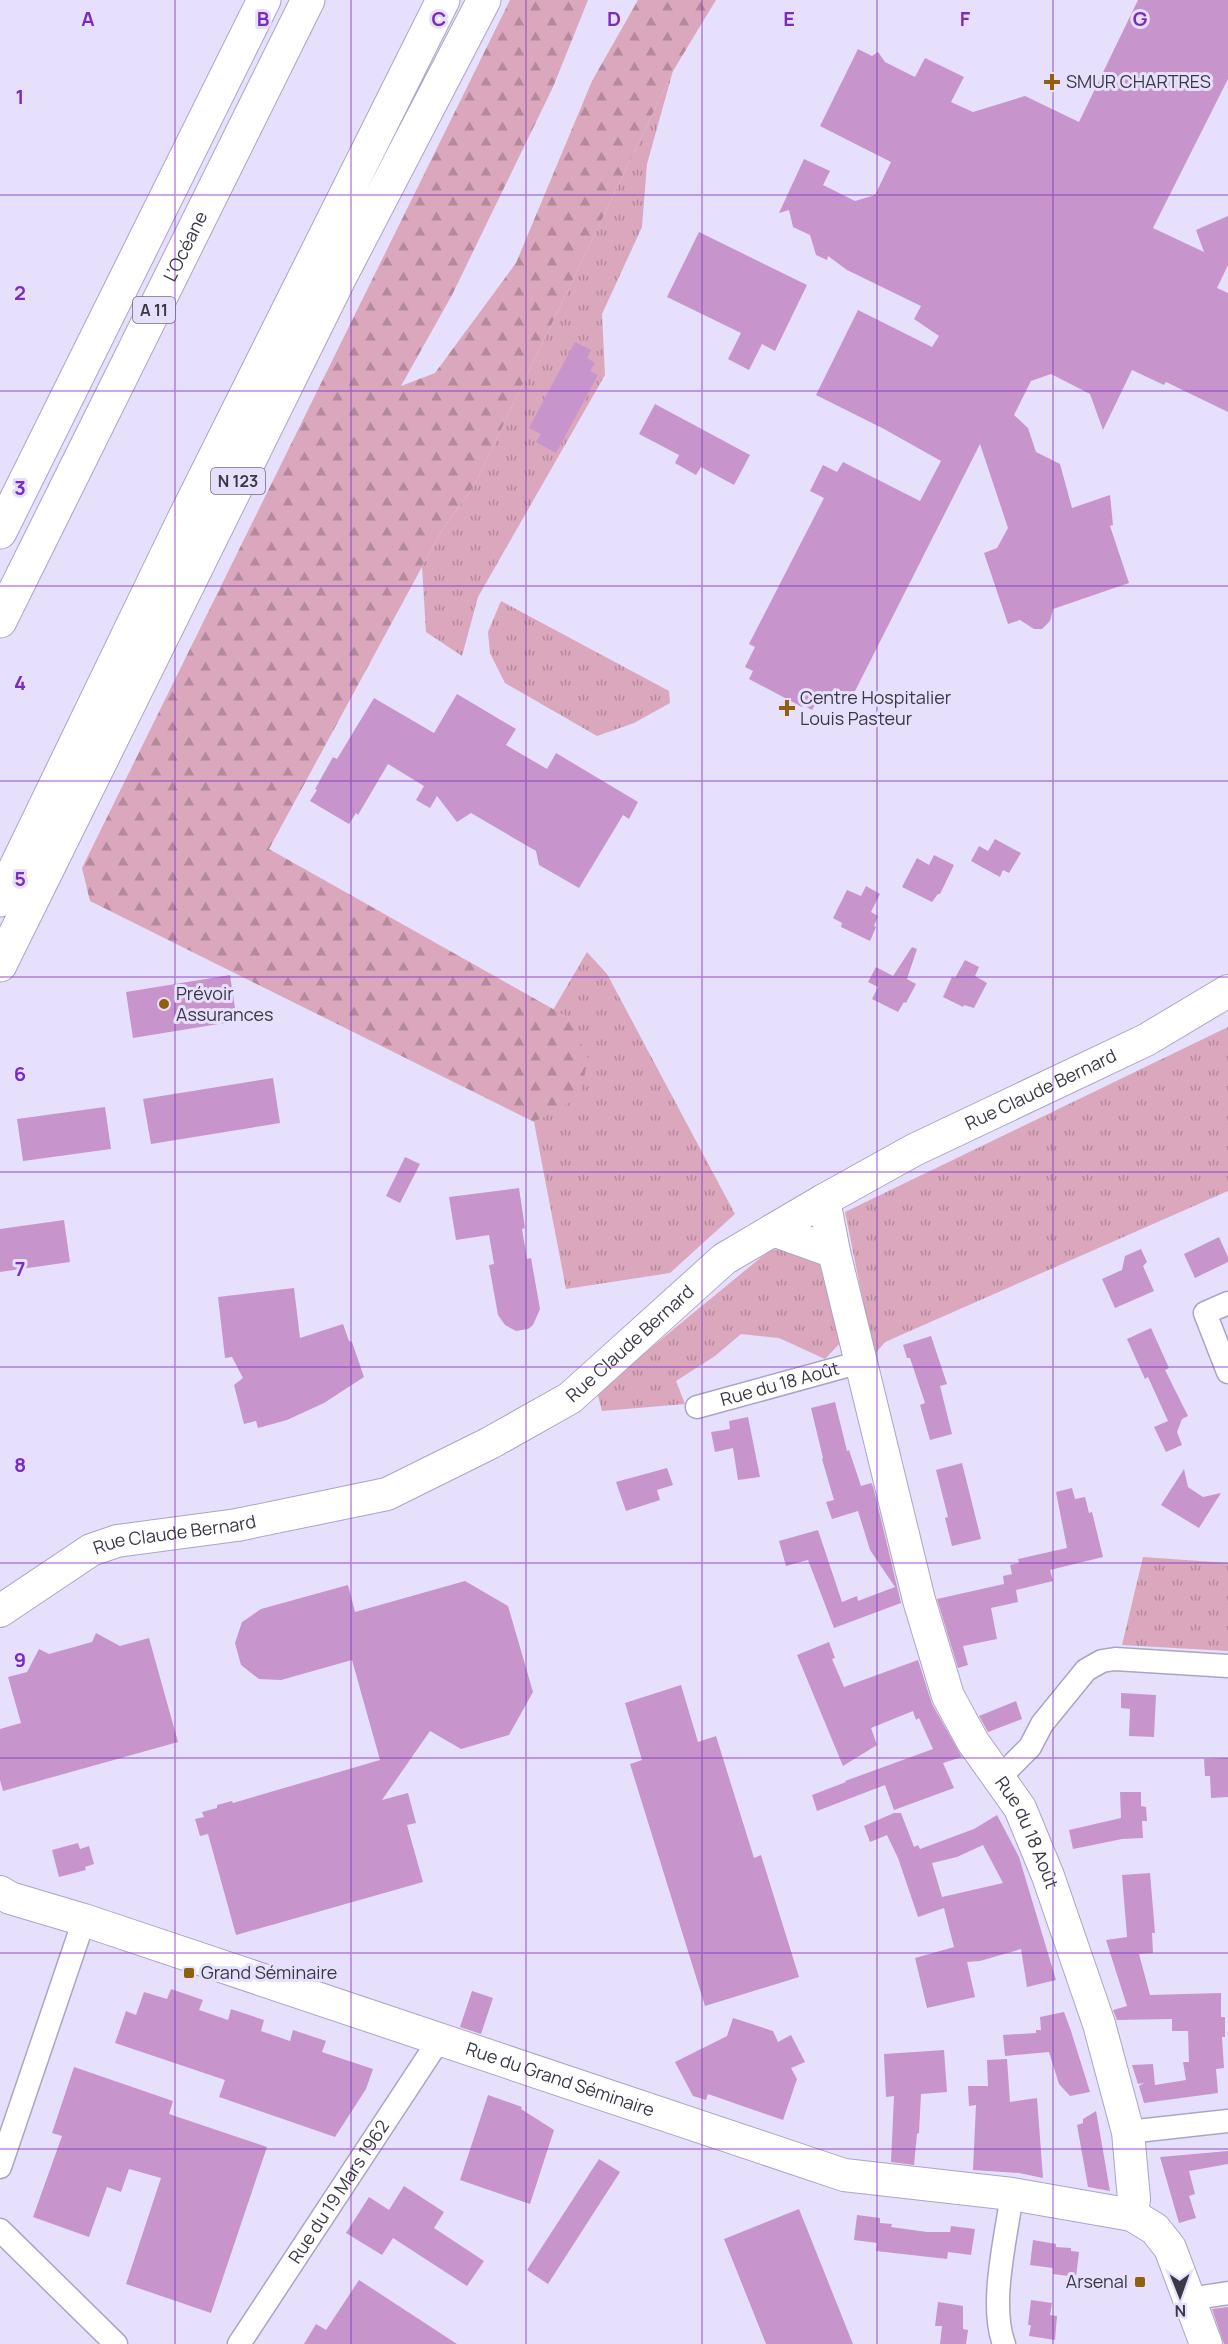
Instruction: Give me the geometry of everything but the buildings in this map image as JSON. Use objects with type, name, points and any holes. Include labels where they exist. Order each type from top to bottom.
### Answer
[{"type":"main road","name":"A 11","points":[[0,532],[264,0]]},
{"type":"main road","name":"L’Océane","points":[[0,621],[308,0]]},
{"type":"main road","name":"N 123","points":[[0,900],[183,522],[442,0]]},
{"type":"main road","name":"N 123","points":[[0,965],[335,288],[484,0]]},
{"type":"street","name":"Rue Claude Bernard","points":[[0,1611],[92,1550],[117,1541],[237,1525],[387,1494],[490,1443],[570,1398],[724,1259],[914,1150],[1146,1040],[1228,991]]},
{"type":"street","name":"Rue du 18 Août","points":[[824,1200],[834,1252],[919,1600],[948,1696],[973,1742],[1020,1808],[1048,1876],[1099,2024],[1128,2132],[1134,2199],[1132,2215]]},
{"type":"street","points":[[773,1230],[834,1252]]},
{"type":"street","points":[[1228,1303],[1205,1313],[1228,1372]]},
{"type":"street","name":"Rue du 18 Août","points":[[697,1407],[861,1362]]},
{"type":"street","points":[[998,1779],[1030,1748],[1042,1724],[1086,1670],[1102,1661],[1115,1659],[1228,1666]]},
{"type":"street","name":"Rue du Grand Séminaire","points":[[0,1892],[10,1898],[84,1920],[844,2175],[1011,2194],[1132,2215]]},
{"type":"street","points":[[0,2167],[84,1920]]},
{"type":"street","name":"Rue du 19 Mars 1962","points":[[239,2344],[439,2040]]},
{"type":"street","points":[[1128,2132],[1228,2121]]},
{"type":"street","points":[[1004,2344],[999,2330],[997,2305],[1011,2194]]},
{"type":"street","points":[[1132,2215],[1155,2229],[1170,2248],[1206,2344]]},
{"type":"street","points":[[0,2230],[116,2344]]},
{"type":"street","points":[[1189,2299],[1228,2293]]},
{"type":"green space","points":[[510,0],[588,0],[553,87],[452,295],[401,386],[435,373],[516,263],[592,81],[638,0],[716,0],[673,71],[474,486],[442,530],[269,849],[569,1018],[588,1058],[580,1097],[534,1122],[90,901],[82,868]]},
{"type":"green space","points":[[673,71],[647,164],[642,227],[602,314],[605,375],[478,597],[462,656],[426,632],[422,567],[442,530],[474,486]]},
{"type":"green space","points":[[501,601],[669,691],[670,703],[634,723],[597,736],[505,683],[490,653],[488,632]]},
{"type":"green space","points":[[587,952],[607,974],[735,1214],[670,1273],[566,1289],[534,1122],[580,1096],[569,1018],[553,1010]]},
{"type":"green space","points":[[1228,1027],[1228,1191],[885,1342],[874,1355],[845,1212]]},
{"type":"green space","points":[[799,1247],[816,1256],[828,1271],[841,1342],[825,1359],[779,1338],[741,1334],[715,1356],[676,1381],[685,1404],[602,1411],[597,1392],[770,1250]]},
{"type":"green space","points":[[1143,1557],[1228,1563],[1228,1651],[1122,1645]]},
{"type":"place","name":"SMUR CHARTRES","points":[[1052,82]]},
{"type":"place","name":"Centre Hospitalier Louis Pasteur","points":[[787,708]]},
{"type":"place","name":"Prévoir Assurances","points":[[164,1004]]},
{"type":"place","name":"Grand Séminaire","points":[[189,1973]]},
{"type":"place","name":"Arsenal","points":[[1140,2282]]}]
